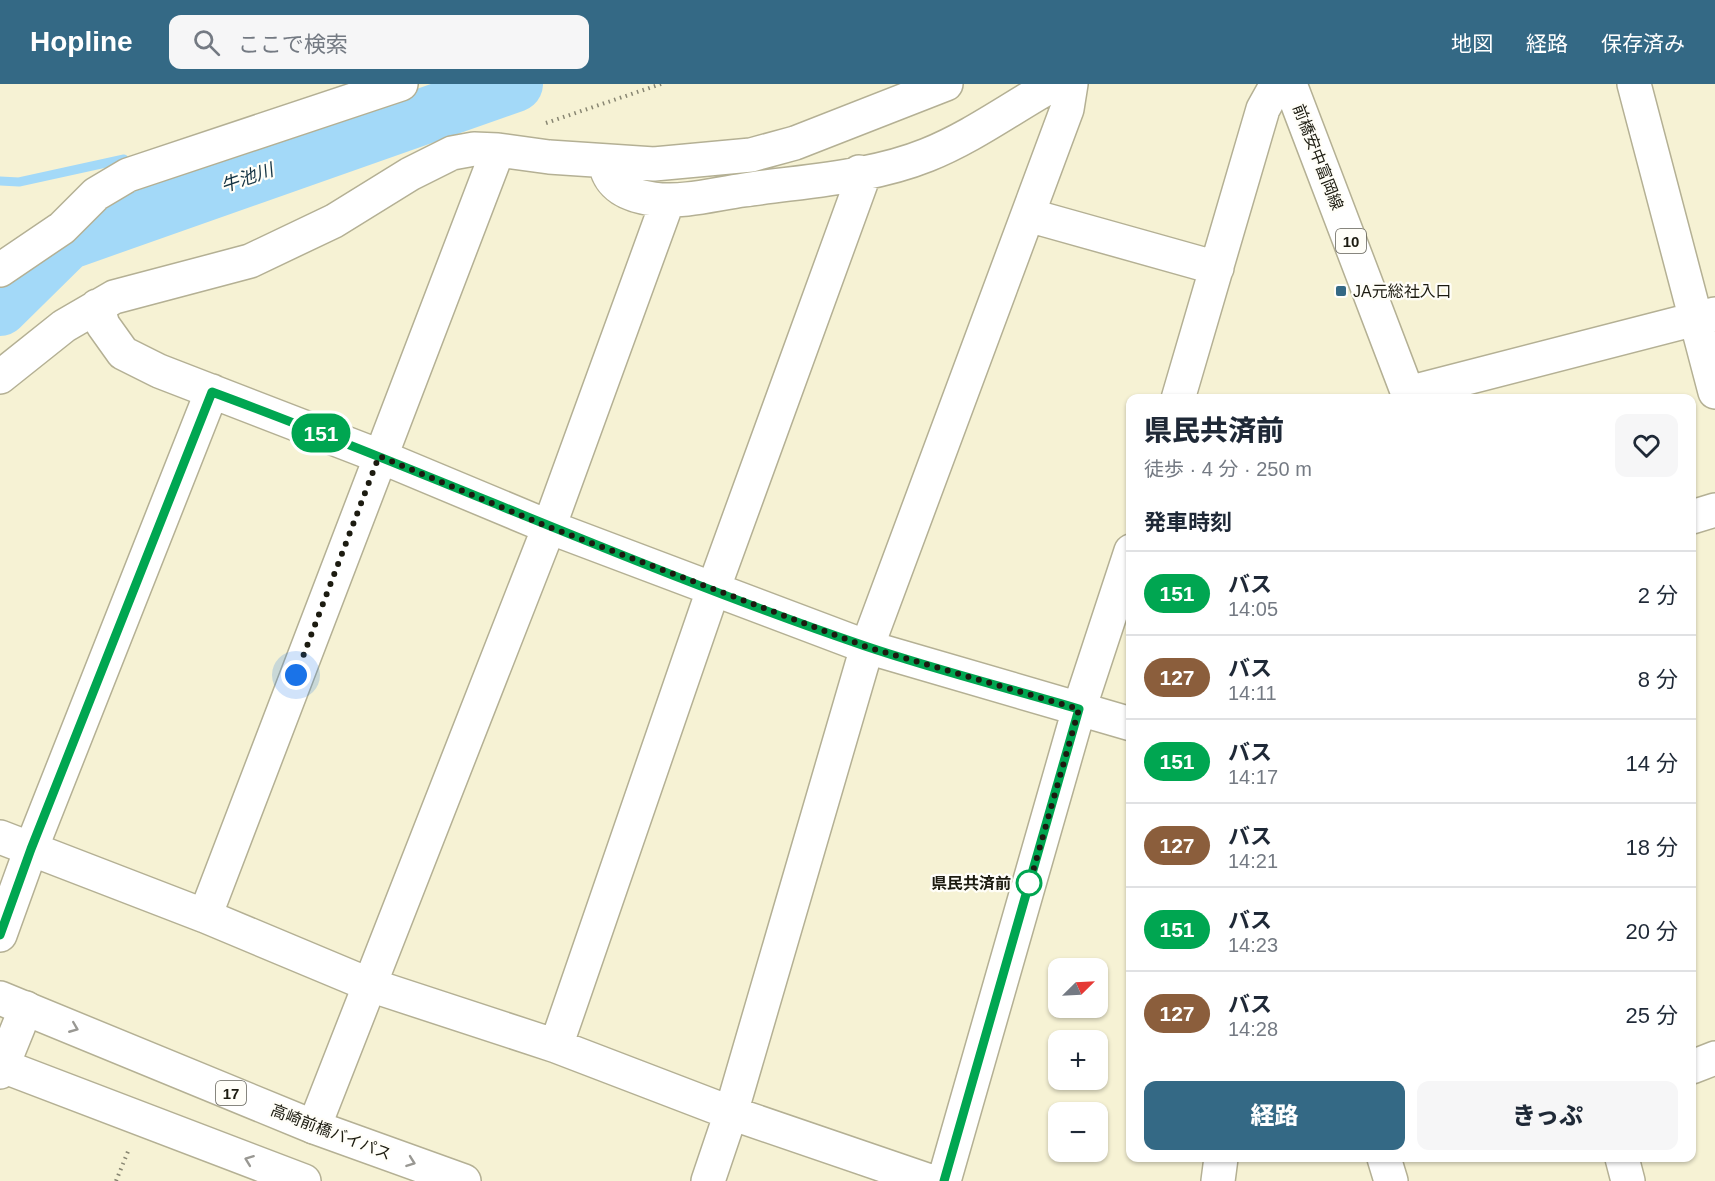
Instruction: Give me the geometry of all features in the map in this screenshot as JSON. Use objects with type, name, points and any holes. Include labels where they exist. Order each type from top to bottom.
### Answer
[{"type":"main road","points":[[0,270],[62,228],[96,194],[128,175],[364,90],[401,84]]},
{"type":"main road","points":[[0,377],[64,327],[97,306],[129,292],[250,261],[334,221],[410,174],[452,153],[474,149],[498,150],[654,164],[751,155],[795,143],[946,84]]},
{"type":"main road","points":[[605,161],[610,180],[622,189],[633,195],[668,200],[859,172],[924,156],[952,145],[1054,84]]},
{"type":"main road","points":[[708,1181],[731,1113],[867,647],[1067,109],[1071,84]]},
{"type":"main road","points":[[1179,394],[1263,109],[1277,84]]},
{"type":"main road","name":"前橋安中富岡線","points":[[1290,84],[1408,394]]},
{"type":"main road","points":[[1634,84],[1706,316],[1715,392]]},
{"type":"main road","points":[[205,916],[379,456],[498,150]]},
{"type":"main road","points":[[555,1046],[713,590],[861,183],[859,172]]},
{"type":"main road","points":[[314,1127],[549,527],[668,200]]},
{"type":"main road","points":[[1028,215],[1217,268]]},
{"type":"main road","points":[[97,306],[103,325],[123,353],[159,371],[379,456],[549,527],[867,647],[1126,723]]},
{"type":"main road","points":[[1416,394],[1706,316]]},
{"type":"main road","points":[[0,935],[31,849],[212,392]]},
{"type":"main road","points":[[1696,516],[1715,510]]},
{"type":"main road","points":[[944,1181],[1079,709],[1126,566]]},
{"type":"main road","points":[[0,837],[205,916],[370,985],[555,1046],[731,1113],[930,1181]]},
{"type":"main road","points":[[13,1003],[1,1068],[304,1181]]},
{"type":"main road","name":"高崎前橋バイパス","points":[[13,1003],[314,1127],[464,1181]]},
{"type":"main road","points":[[1696,1065],[1715,1058]]},
{"type":"main road","points":[[1218,1181],[1220,1162]]},
{"type":"main road","points":[[1385,1162],[1391,1181]]},
{"type":"main road","points":[[1623,1162],[1628,1181]]},
{"type":"path","points":[[542,124],[661,84]]},
{"type":"path","points":[[116,1181],[129,1149]]},
{"type":"waterway","name":"牛池川","points":[[0,308],[67,242],[515,84]]},
{"type":"waterway","points":[[0,181],[19,182],[124,159]]},
{"type":"bus line","name":"151","points":[[0,935],[31,849],[212,392],[379,456],[549,527],[867,647],[1079,709],[944,1181]]},
{"type":"place","name":"JA元総社入口","points":[[1341,291]]},
{"type":"place","name":"県民共済前","points":[[1029,883]]},
{"type":"route","points":[[296,675],[379,456],[549,527],[867,647],[1079,709],[1028,889],[1029,883]]}]
